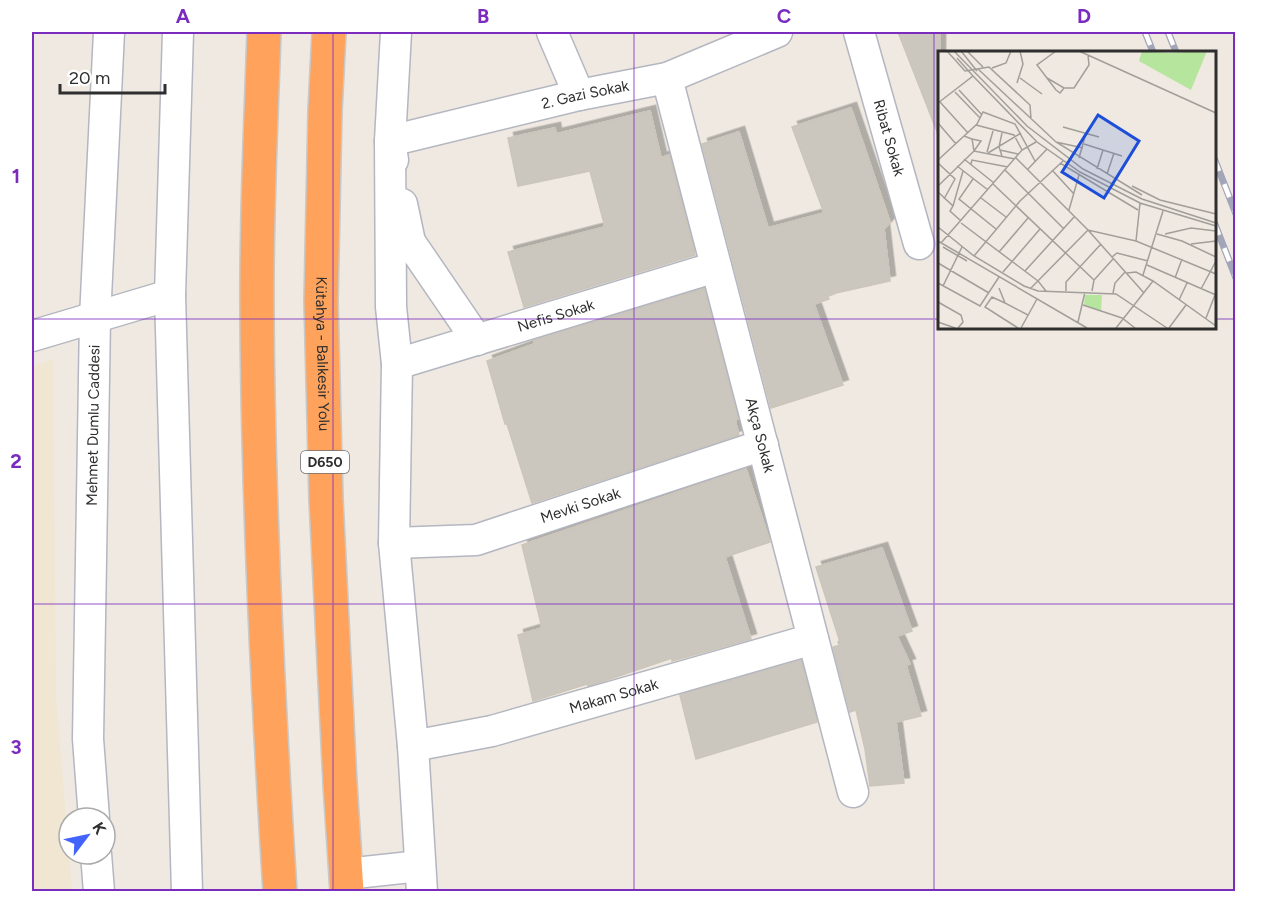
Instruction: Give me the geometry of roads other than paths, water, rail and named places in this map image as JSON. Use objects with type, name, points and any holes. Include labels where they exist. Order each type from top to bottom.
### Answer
[{"type":"highway","points":[[264,32],[257,311],[262,545],[280,891]]},
{"type":"highway","name":"Kütahya - Balıkesir Yolu","points":[[329,32],[321,301],[326,499],[347,883]]},
{"type":"street","name":"Mehmet Dumlu Caddesi","points":[[93,806],[88,740],[95,318],[109,32]]},
{"type":"street","points":[[178,32],[170,295],[187,891]]},
{"type":"street","points":[[347,883],[421,879],[413,746],[394,543],[397,364],[391,308],[390,141],[396,32]]},
{"type":"street","points":[[552,32],[579,95]]},
{"type":"street","name":"2. Gazi Sokak","points":[[390,141],[579,95],[667,78],[777,32]]},
{"type":"street","name":"Ribat Sokak","points":[[859,32],[919,244]]},
{"type":"street","name":"Akça Sokak","points":[[667,78],[853,792]]},
{"type":"street","points":[[390,141],[410,242],[477,340]]},
{"type":"street","name":"Nefis Sokak","points":[[397,364],[716,267]]},
{"type":"street","points":[[32,336],[170,295]]},
{"type":"street","name":"Mevki Sokak","points":[[394,543],[476,540],[763,445]]},
{"type":"street","name":"Makam Sokak","points":[[413,746],[492,731],[813,639]]},
{"type":"street","points":[[97,866],[99,891]]},
{"type":"railway","points":[[1145,32],[1153,51]]},
{"type":"railway","points":[[1168,32],[1176,51]]},
{"type":"railway","points":[[1216,163],[1236,214]]},
{"type":"railway","points":[[1216,227],[1236,278]]}]
